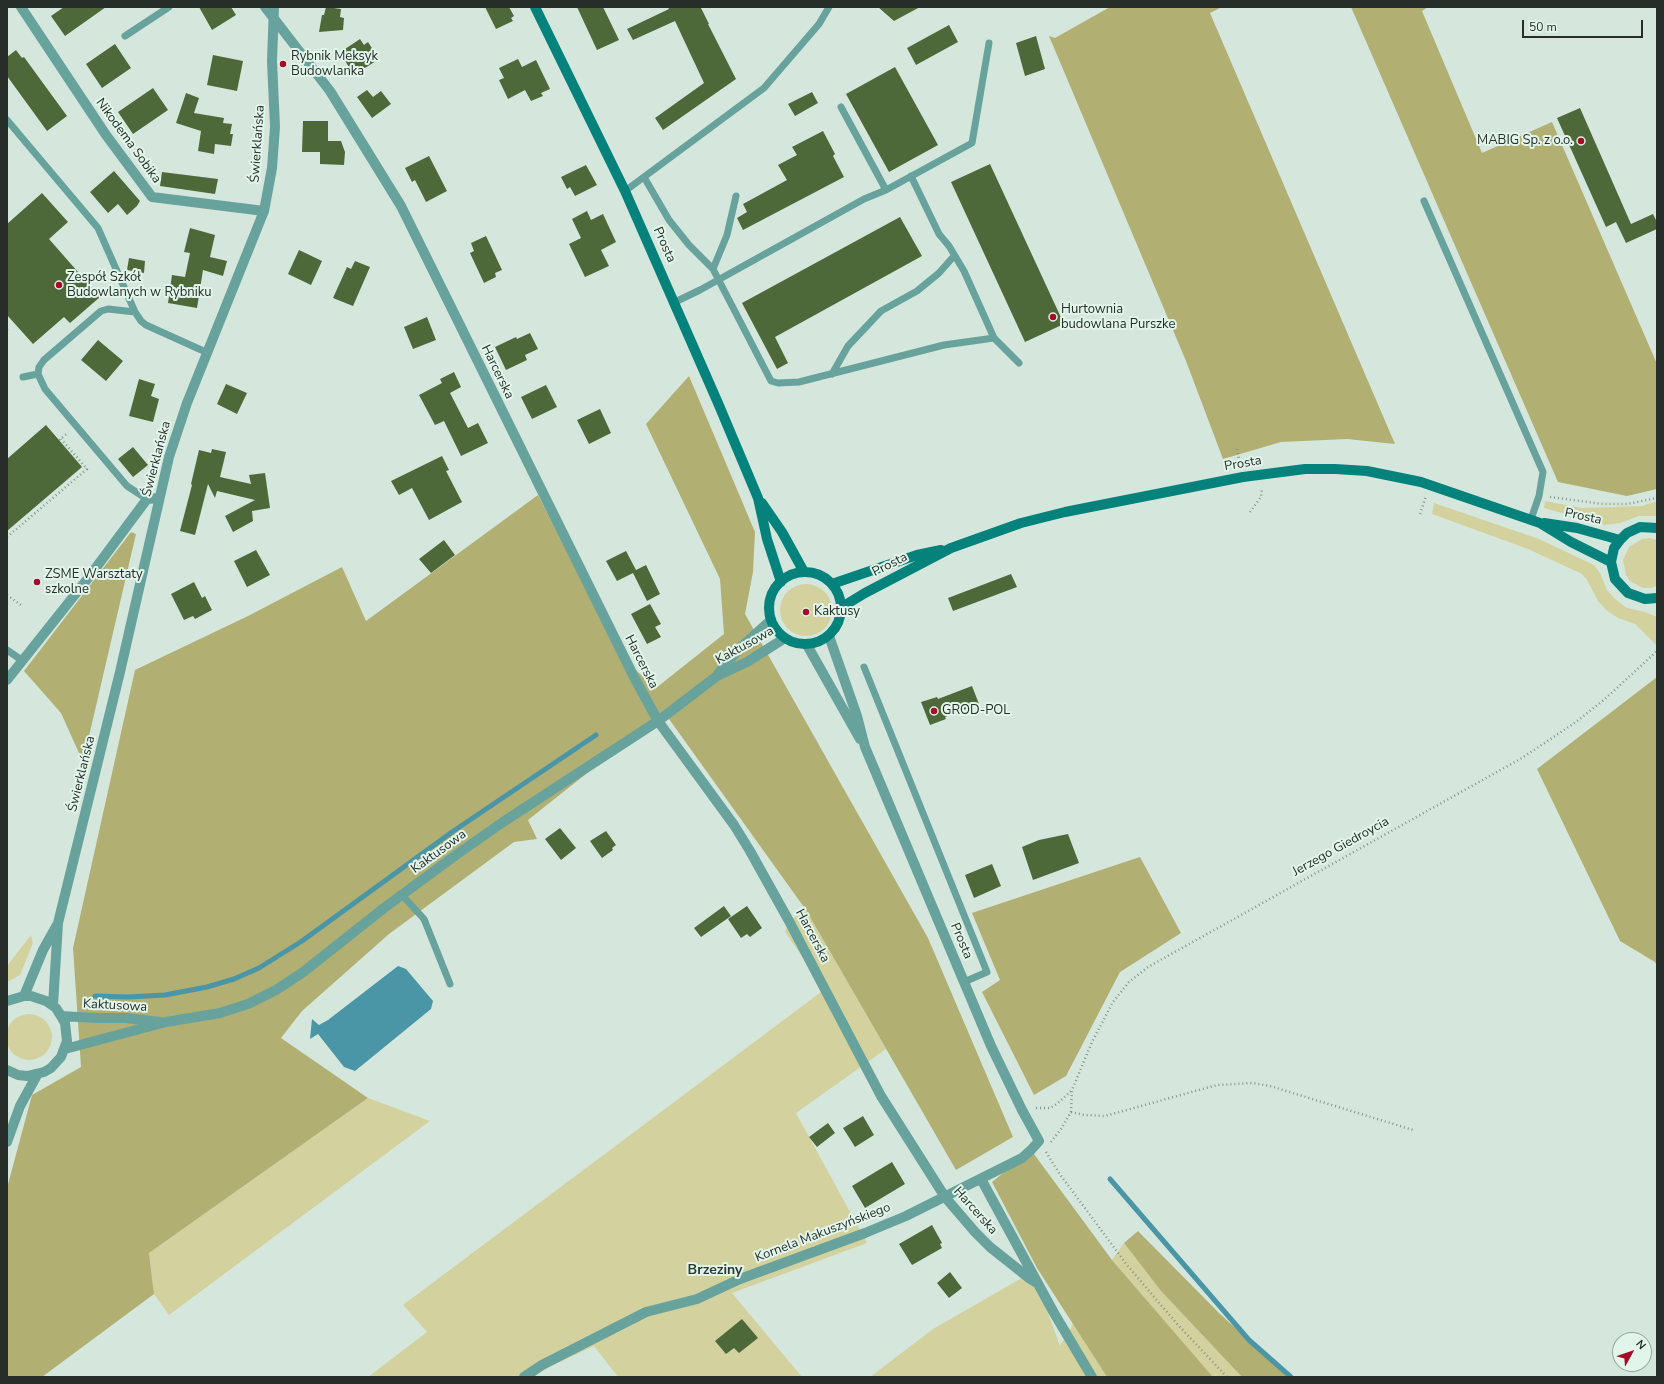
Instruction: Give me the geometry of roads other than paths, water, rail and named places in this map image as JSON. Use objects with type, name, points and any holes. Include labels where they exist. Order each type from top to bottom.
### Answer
[{"type":"main road","name":"Prosta","points":[[536,7],[625,191],[675,302],[758,498],[767,539],[781,582]]},
{"type":"main road","name":"Prosta","points":[[832,584],[919,559],[995,531],[1065,512],[1263,473],[1305,469],[1349,469],[1395,475],[1430,484],[1535,521],[1577,528],[1620,540]]},
{"type":"main road","name":"Prosta","points":[[758,498],[782,532],[804,572]]},
{"type":"main road","name":"Prosta","points":[[1535,521],[1571,542],[1611,562]]},
{"type":"main road","points":[[1657,528],[1645,526],[1635,528],[1627,533],[1614,548],[1611,562],[1615,579],[1628,593],[1645,599],[1657,598]]},
{"type":"main road","name":"Prosta","points":[[842,607],[919,559]]},
{"type":"main road","points":[[804,572],[822,576],[832,584],[839,595],[842,607],[839,623],[829,636],[819,642],[807,645],[796,643],[785,638],[777,630],[771,620],[769,608],[771,597],[781,582],[791,575],[804,572]]},
{"type":"street","name":"Nikodema Sobika","points":[[21,7],[106,135],[152,198],[264,211]]},
{"type":"street","name":"Harcerska","points":[[265,7],[273,12],[330,91],[401,206],[617,644],[658,721],[734,825],[750,850],[789,921],[880,1096],[945,1197],[990,1247],[1037,1283]]},
{"type":"street","name":"Świerklańska","points":[[53,1005],[58,923],[118,679],[169,458],[186,403],[208,353],[264,211],[272,168],[275,127],[272,61],[273,12]]},
{"type":"street","points":[[7,680],[23,662],[89,577],[147,499],[159,498]]},
{"type":"street","name":"Kaktusowa","points":[[717,676],[737,651],[771,620]]},
{"type":"street","name":"Prosta","points":[[829,636],[857,716],[865,747],[991,1046],[1022,1110],[1042,1145]]},
{"type":"street","name":"Kaktusowa","points":[[65,1050],[166,1022],[220,1013],[248,1004],[276,990],[302,974],[402,895],[503,822],[658,721],[717,676],[747,662],[785,638]]},
{"type":"street","name":"Prosta","points":[[807,645],[821,667],[848,720],[865,747]]},
{"type":"street","name":"Świerklańska","points":[[24,996],[43,950],[58,923]]},
{"type":"street","points":[[7,1002],[24,996],[39,998],[53,1005],[61,1016],[67,1032],[65,1050],[51,1068],[37,1075],[27,1076],[18,1075],[7,1070]]},
{"type":"street","name":"Kaktusowa","points":[[61,1016],[126,1018],[166,1022]]},
{"type":"street","points":[[7,1142],[20,1106],[37,1075]]},
{"type":"street","name":"Kornela Makuszyńskiego","points":[[524,1377],[542,1365],[646,1312],[698,1299],[740,1279],[865,1233],[945,1197],[1022,1158],[1031,1150],[1042,1145]]},
{"type":"street","name":"Harcerska","points":[[980,1179],[1037,1283],[1092,1377]]},
{"type":"lane","points":[[124,36],[169,7]]},
{"type":"lane","points":[[625,191],[764,88],[819,24],[829,7]]},
{"type":"lane","points":[[675,302],[718,280],[864,199],[886,190],[972,143],[989,43]]},
{"type":"lane","points":[[841,107],[886,190]]},
{"type":"lane","points":[[7,120],[98,228],[135,312],[141,321],[146,325],[208,353]]},
{"type":"lane","points":[[911,176],[939,234],[964,270],[994,338],[1019,364]]},
{"type":"lane","points":[[644,177],[669,220],[689,245],[713,269],[771,381],[778,383],[799,382],[944,345],[994,338]]},
{"type":"lane","points":[[713,269],[727,235],[736,196]]},
{"type":"lane","points":[[1424,201],[1543,472],[1535,521]]},
{"type":"lane","points":[[832,374],[848,346],[882,311],[917,291],[939,273],[954,256]]},
{"type":"lane","points":[[135,312],[108,309],[101,311],[44,360],[39,367],[38,374],[45,389],[127,486],[147,499]]},
{"type":"lane","points":[[23,377],[38,374]]},
{"type":"lane","points":[[7,650],[23,662]]},
{"type":"lane","points":[[864,667],[987,972],[964,982]]},
{"type":"lane","points":[[402,895],[424,918],[450,984]]},
{"type":"water","points":[[398,966],[406,969],[433,1001],[431,1009],[355,1071],[344,1067],[318,1034],[310,1039],[312,1019],[319,1025],[328,1020]]},
{"type":"waterway","points":[[95,996],[128,997],[165,995],[207,987],[234,979],[259,968],[302,941],[452,832],[596,735]]},
{"type":"waterway","points":[[1110,1179],[1249,1340],[1291,1377]]},
{"type":"place","name":"Rybnik Meksyk Budowlanka","points":[[283,64]]},
{"type":"place","name":"MABIG Sp. z o.o.","points":[[1581,141]]},
{"type":"place","name":"Zespół Szkół Budowlanych w Rybniku","points":[[59,285]]},
{"type":"place","name":"Hurtownia budowlana Purszke","points":[[1053,317]]},
{"type":"place","name":"ZSME Warsztaty szkolne","points":[[37,582]]},
{"type":"place","name":"Kaktusy","points":[[806,612]]},
{"type":"place","name":"GROD-POL","points":[[934,711]]},
{"type":"district","name":"Brzeziny","points":[[715,1271]]}]
